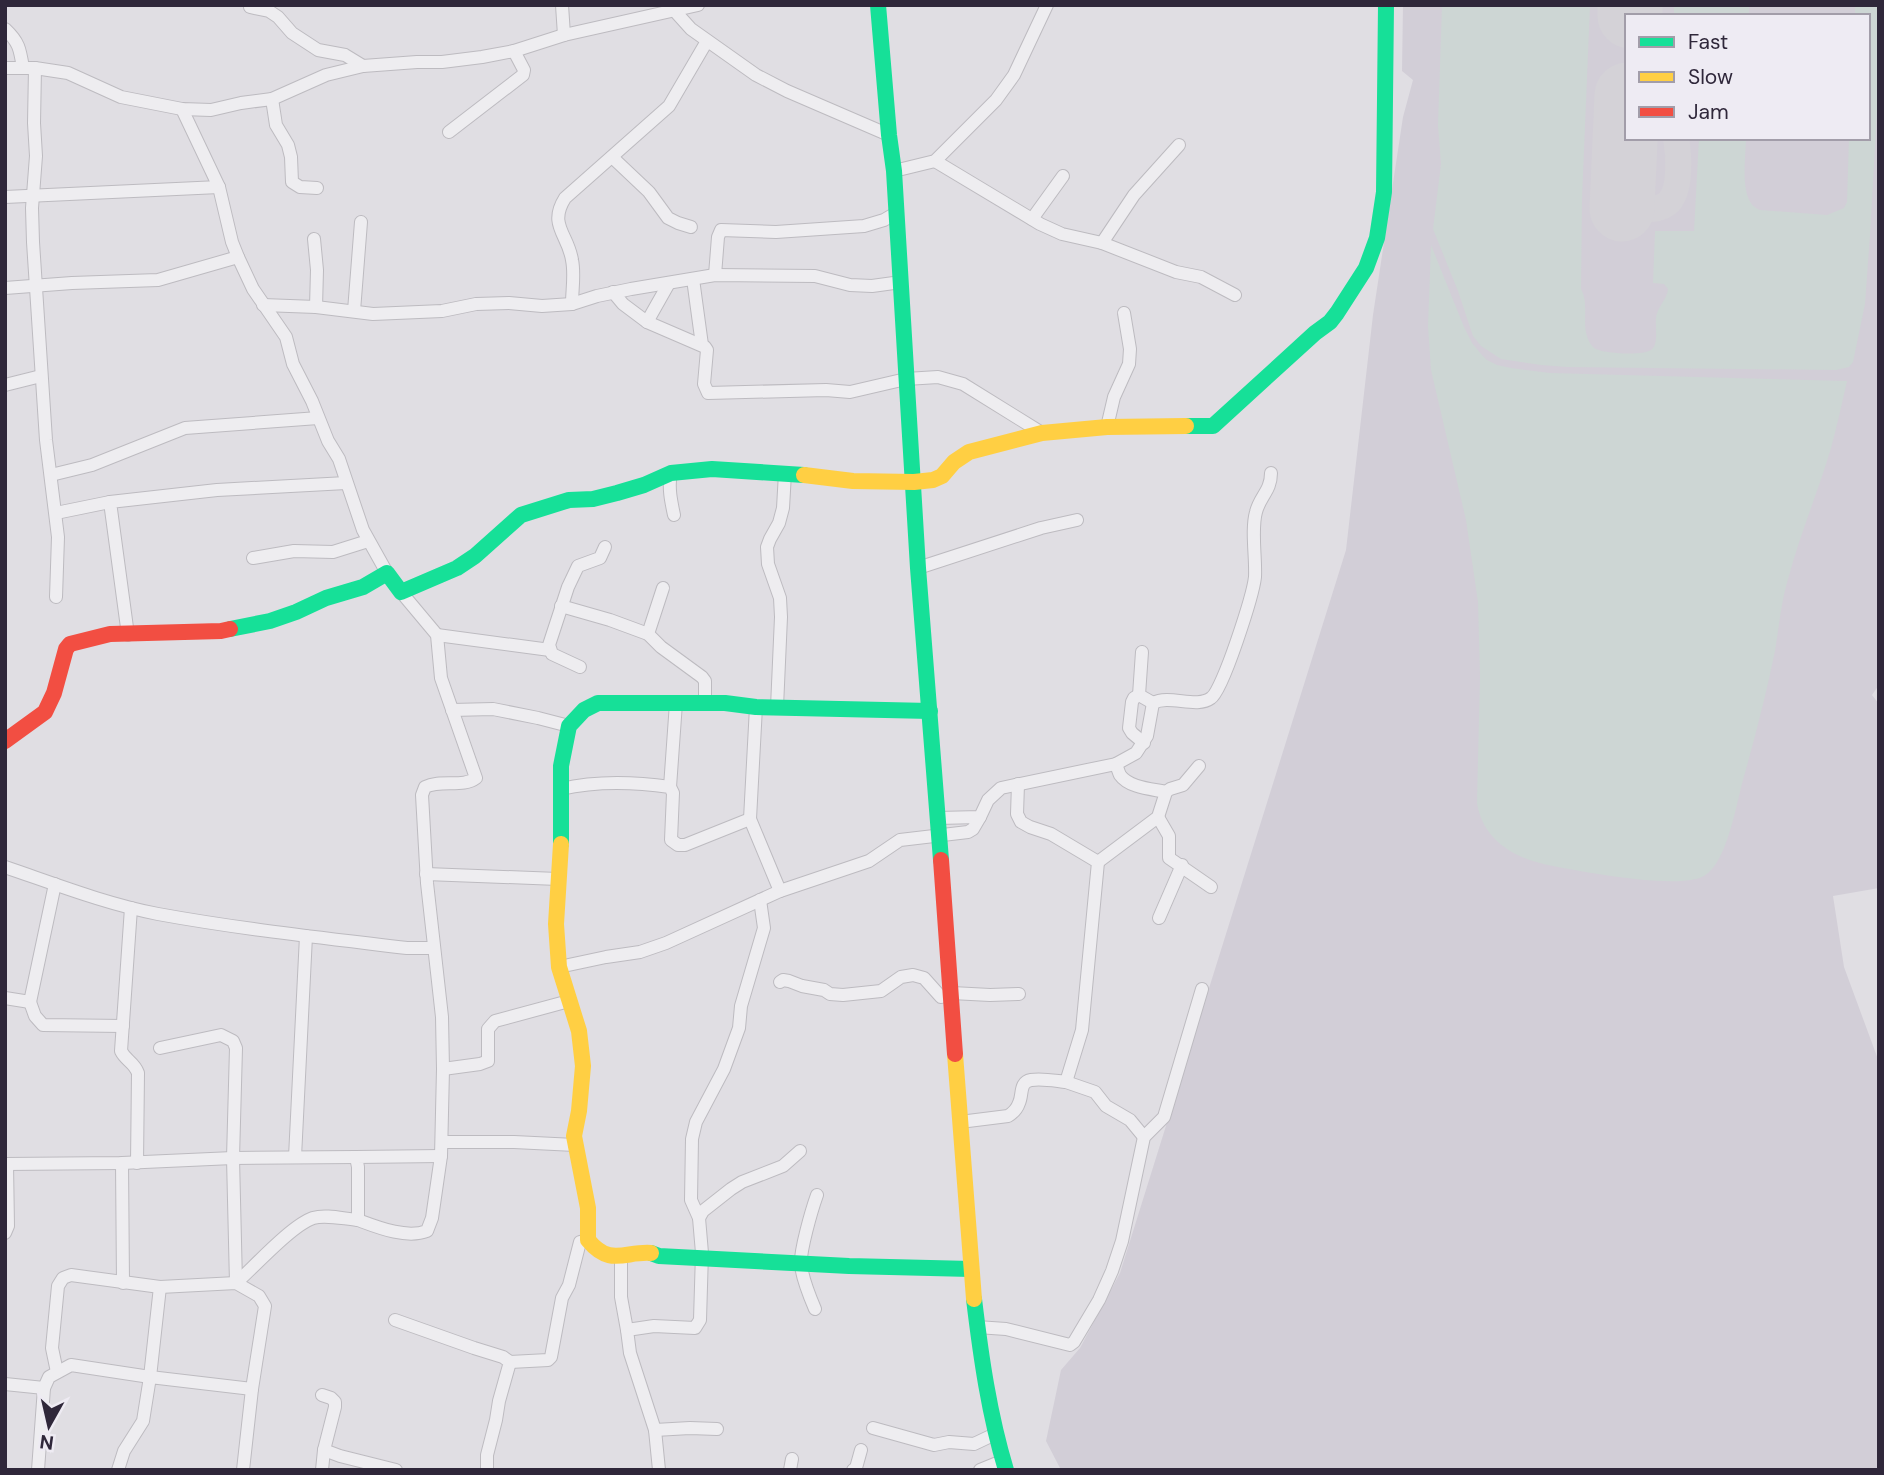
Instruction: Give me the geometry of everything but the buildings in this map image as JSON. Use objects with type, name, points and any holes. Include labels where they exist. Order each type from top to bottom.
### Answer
[{"type":"street","points":[[562,5],[564,35]]},
{"type":"street","points":[[5,68],[29,68],[68,74],[121,97],[182,109],[211,110],[272,99],[326,75],[363,66],[442,62],[514,51],[564,35],[636,20],[672,7],[698,5]]},
{"type":"street","points":[[878,5],[894,171],[918,568],[971,1269],[982,1365],[995,1434],[1004,1465],[980,1470]]},
{"type":"street","points":[[894,171],[935,161],[996,100],[1014,75],[1047,5]]},
{"type":"street","points":[[401,592],[457,568],[475,556],[521,515],[569,500],[593,499],[635,488],[671,473],[712,469],[785,473],[853,481],[914,482],[942,476],[954,462],[969,452],[1042,433],[1107,427],[1213,426],[1330,322],[1366,268],[1377,238],[1384,192],[1386,5]]},
{"type":"street","points":[[250,6],[269,11],[292,33],[318,50],[345,55],[363,66]]},
{"type":"street","points":[[672,7],[691,29],[756,75],[889,135]]},
{"type":"street","points":[[5,29],[14,38],[29,68],[34,123],[36,156],[33,242],[46,440],[58,537],[56,597]]},
{"type":"street","points":[[572,304],[573,264],[570,246],[557,218],[558,209],[565,198],[669,106],[707,41]]},
{"type":"street","points":[[449,132],[523,75],[524,70],[514,51]]},
{"type":"street","points":[[272,99],[276,125],[288,145],[291,157],[292,182],[300,187],[317,188]]},
{"type":"street","points":[[182,109],[219,187],[238,257],[253,289],[286,337],[293,364],[339,459],[362,530],[387,573],[437,635],[441,678],[476,778],[471,782],[433,783],[425,787],[422,795],[426,874],[442,1017],[443,1069],[441,1156],[432,1218],[427,1231],[418,1234],[403,1233],[358,1220],[313,1218],[297,1227],[236,1283]]},
{"type":"street","points":[[1102,243],[1134,195],[1180,145]]},
{"type":"street","points":[[612,157],[649,192],[668,218],[691,227]]},
{"type":"street","points":[[935,161],[1062,234],[1102,243],[1176,272],[1201,277],[1235,295]]},
{"type":"street","points":[[1032,219],[1063,176]]},
{"type":"street","points":[[5,197],[219,187]]},
{"type":"street","points":[[715,275],[721,230],[776,232],[864,226],[896,213]]},
{"type":"street","points":[[354,311],[361,222]]},
{"type":"street","points":[[314,239],[316,307]]},
{"type":"street","points":[[5,288],[158,280],[238,257]]},
{"type":"street","points":[[262,304],[390,314],[442,311],[476,304],[572,304],[613,292],[715,275],[815,275],[850,285],[872,286],[901,282]]},
{"type":"street","points":[[693,279],[702,345]]},
{"type":"street","points":[[647,322],[669,283]]},
{"type":"street","points":[[613,292],[623,304],[647,322],[702,345],[707,350],[704,384],[708,393],[826,390],[850,392],[906,379],[938,377],[963,384],[1042,433]]},
{"type":"street","points":[[1107,427],[1114,397],[1129,364],[1130,349],[1124,313]]},
{"type":"street","points":[[5,385],[41,376]]},
{"type":"street","points":[[51,475],[92,465],[185,428],[318,418]]},
{"type":"street","points":[[671,473],[670,490],[674,515]]},
{"type":"street","points":[[777,707],[780,598],[768,564],[767,547],[783,508],[785,473]]},
{"type":"street","points":[[1153,703],[1168,699],[1187,702],[1207,700],[1213,697],[1218,689],[1251,597],[1255,578],[1255,514],[1271,482],[1271,473]]},
{"type":"street","points":[[56,513],[110,502],[217,489],[346,483]]},
{"type":"street","points":[[110,502],[128,635]]},
{"type":"street","points":[[918,568],[1041,528],[1077,520]]},
{"type":"street","points":[[253,558],[293,551],[333,552],[368,541]]},
{"type":"street","points":[[550,650],[549,645],[561,606],[578,566],[600,558],[605,547]]},
{"type":"street","points":[[5,741],[45,712],[70,644],[110,634],[221,631],[270,621],[326,598],[363,587],[387,573]]},
{"type":"street","points":[[648,634],[663,588]]},
{"type":"street","points":[[561,606],[648,634],[702,677],[705,681],[705,703]]},
{"type":"street","points":[[437,635],[550,650],[580,667]]},
{"type":"street","points":[[1139,695],[1142,652]]},
{"type":"street","points":[[1139,695],[1153,703]]},
{"type":"street","points":[[1139,695],[1132,702],[1129,728],[1143,743]]},
{"type":"street","points":[[930,711],[756,707],[725,703],[598,703],[584,710],[569,726],[561,766],[561,848],[556,923],[559,967],[579,1031],[583,1066],[574,1136],[588,1208],[588,1240],[593,1247],[603,1253],[621,1257],[640,1252],[659,1256],[971,1269]]},
{"type":"street","points":[[676,703],[670,787],[673,793],[671,840],[678,845],[685,845],[750,819]]},
{"type":"street","points":[[559,967],[653,948],[780,891],[869,861],[900,840],[968,832],[973,829],[988,800],[1001,788],[1116,764],[1136,752],[1147,736],[1153,703]]},
{"type":"street","points":[[756,707],[750,819],[780,891]]},
{"type":"street","points":[[453,710],[494,709],[569,726]]},
{"type":"street","points":[[1116,764],[1119,774],[1125,780],[1166,792]]},
{"type":"street","points":[[1066,1082],[1082,1030],[1098,862],[1158,817],[1166,792],[1183,785],[1199,766]]},
{"type":"street","points":[[561,789],[580,785],[614,784],[670,787]]},
{"type":"street","points":[[1018,784],[1017,814],[1021,822],[1051,834],[1098,862]]},
{"type":"street","points":[[938,818],[980,817]]},
{"type":"street","points":[[1158,817],[1169,836],[1169,858],[1211,887]]},
{"type":"street","points":[[1159,918],[1182,865]]},
{"type":"street","points":[[5,867],[131,908],[158,914],[247,929],[407,948],[433,948]]},
{"type":"street","points":[[426,874],[558,879]]},
{"type":"street","points":[[55,884],[30,1002],[35,1016],[44,1025],[123,1026]]},
{"type":"street","points":[[627,1330],[654,1326],[695,1328],[700,1320],[701,1258],[699,1218],[691,1200],[692,1139],[696,1122],[724,1069],[738,1028],[741,1006],[764,928],[760,900]]},
{"type":"street","points":[[131,908],[121,1051],[125,1058],[135,1065],[138,1073],[137,1163]]},
{"type":"street","points":[[295,1157],[306,936]]},
{"type":"street","points":[[780,982],[789,981],[830,994],[843,995],[881,991],[901,977],[913,975],[924,978],[941,997],[945,970],[950,967]]},
{"type":"street","points":[[977,1327],[1006,1329],[1070,1345],[1074,1342],[1100,1300],[1112,1271],[1122,1241],[1144,1137],[1164,1117],[1202,989]]},
{"type":"street","points":[[952,993],[1019,994]]},
{"type":"street","points":[[5,998],[30,1002]]},
{"type":"street","points":[[443,1069],[488,1061],[488,1028],[495,1021],[569,1001]]},
{"type":"street","points":[[160,1048],[221,1035],[233,1041],[236,1048],[233,1158],[236,1283]]},
{"type":"street","points":[[960,1122],[1008,1116],[1015,1112],[1021,1101],[1023,1085],[1027,1080],[1034,1079],[1066,1082],[1095,1092],[1107,1106],[1129,1120],[1144,1137]]},
{"type":"street","points":[[442,1142],[575,1145]]},
{"type":"street","points":[[699,1218],[702,1211],[731,1189],[783,1166],[800,1151]]},
{"type":"street","points":[[5,1233],[8,1226],[6,1164],[441,1156]]},
{"type":"street","points":[[356,1157],[358,1220]]},
{"type":"street","points":[[122,1163],[124,1283]]},
{"type":"street","points":[[815,1308],[800,1263],[817,1195]]},
{"type":"street","points":[[395,1320],[503,1357],[510,1362],[548,1360],[551,1357],[562,1298],[579,1254],[580,1242],[588,1240]]},
{"type":"street","points":[[621,1257],[621,1297],[630,1353],[655,1430],[659,1470]]},
{"type":"street","points":[[57,1372],[52,1348],[58,1286],[64,1278],[71,1275],[160,1287],[236,1283],[246,1287],[259,1296],[265,1306],[243,1470]]},
{"type":"street","points":[[118,1470],[124,1451],[144,1421],[160,1287]]},
{"type":"street","points":[[487,1470],[487,1455],[510,1362]]},
{"type":"street","points":[[38,1470],[44,1388],[50,1377],[71,1365],[252,1389]]},
{"type":"street","points":[[5,1384],[44,1388]]},
{"type":"street","points":[[322,1395],[335,1402],[322,1470]]},
{"type":"street","points":[[873,1428],[934,1444],[974,1444],[995,1434]]},
{"type":"street","points":[[655,1430],[717,1429]]},
{"type":"street","points":[[324,1450],[340,1457],[396,1470]]},
{"type":"street","points":[[853,1470],[861,1450]]},
{"type":"shaded area","points":[[1403,5],[1879,5],[1879,685],[1872,695],[1879,704],[1879,888],[1833,896],[1844,967],[1879,1062],[1879,1470],[1061,1470],[1046,1441],[1061,1370],[1080,1348],[1120,1273],[1346,550],[1373,315],[1403,117],[1413,80],[1402,71]]},
{"type":"shaded area","points":[[1442,5],[1590,5],[1582,199],[1581,289],[1585,303],[1586,333],[1593,347],[1597,349],[1612,353],[1646,352],[1653,348],[1656,340],[1657,314],[1668,289],[1664,284],[1653,283],[1655,231],[1694,231],[1699,140],[1746,140],[1746,189],[1753,206],[1760,210],[1827,215],[1844,208],[1847,202],[1849,140],[1870,140],[1870,14],[1855,14],[1855,5],[1879,5],[1879,75],[1865,304],[1853,362],[1849,367],[1836,370],[1566,367],[1501,359],[1481,346],[1473,336],[1433,229],[1441,164],[1438,125]]},
{"type":"shaded area","points":[[1674,5],[1749,5],[1749,14],[1674,14]]},
{"type":"shaded area","points":[[1431,245],[1472,343],[1487,360],[1497,365],[1550,373],[1847,381],[1831,448],[1786,588],[1768,684],[1730,832],[1719,859],[1704,876],[1692,880],[1653,881],[1540,863],[1504,847],[1486,828],[1481,817],[1477,803],[1480,677],[1478,602],[1466,520],[1431,370],[1428,326]]},
{"type":"taxiway","points":[[1625,144],[1606,176],[1609,190],[1623,203],[1653,209],[1669,202],[1676,189],[1676,140]]},
{"type":"runway","points":[[1630,5],[1630,14]]},
{"type":"runway","points":[[1622,209],[1625,140]]},
{"type":"traffic: fast","points":[[878,5],[894,171],[918,568],[941,860]]},
{"type":"traffic: fast","points":[[1186,426],[1213,426],[1330,322],[1366,268],[1377,238],[1384,192],[1386,5]]},
{"type":"traffic: fast","points":[[230,629],[270,621],[296,612],[326,598],[363,587],[387,573],[401,592],[457,568],[475,556],[521,515],[569,500],[593,499],[617,493],[671,473],[712,469],[804,475]]},
{"type":"traffic: fast","points":[[561,844],[561,766],[569,726],[584,710],[598,703],[725,703],[756,707],[930,711]]},
{"type":"traffic: fast","points":[[651,1253],[659,1256],[849,1266],[971,1269]]},
{"type":"traffic: fast","points":[[974,1299],[986,1385],[1006,1470]]},
{"type":"traffic: slow","points":[[804,475],[853,481],[933,480],[942,476],[954,462],[969,452],[1042,433],[1107,427],[1186,426]]},
{"type":"traffic: slow","points":[[561,844],[556,924],[559,967],[579,1031],[583,1066],[574,1136],[588,1208],[588,1240],[603,1253],[611,1255],[651,1253]]},
{"type":"traffic: slow","points":[[955,1054],[974,1299]]},
{"type":"traffic: jam","points":[[5,741],[45,712],[70,644],[110,634],[230,629]]},
{"type":"traffic: jam","points":[[941,860],[955,1054]]}]
